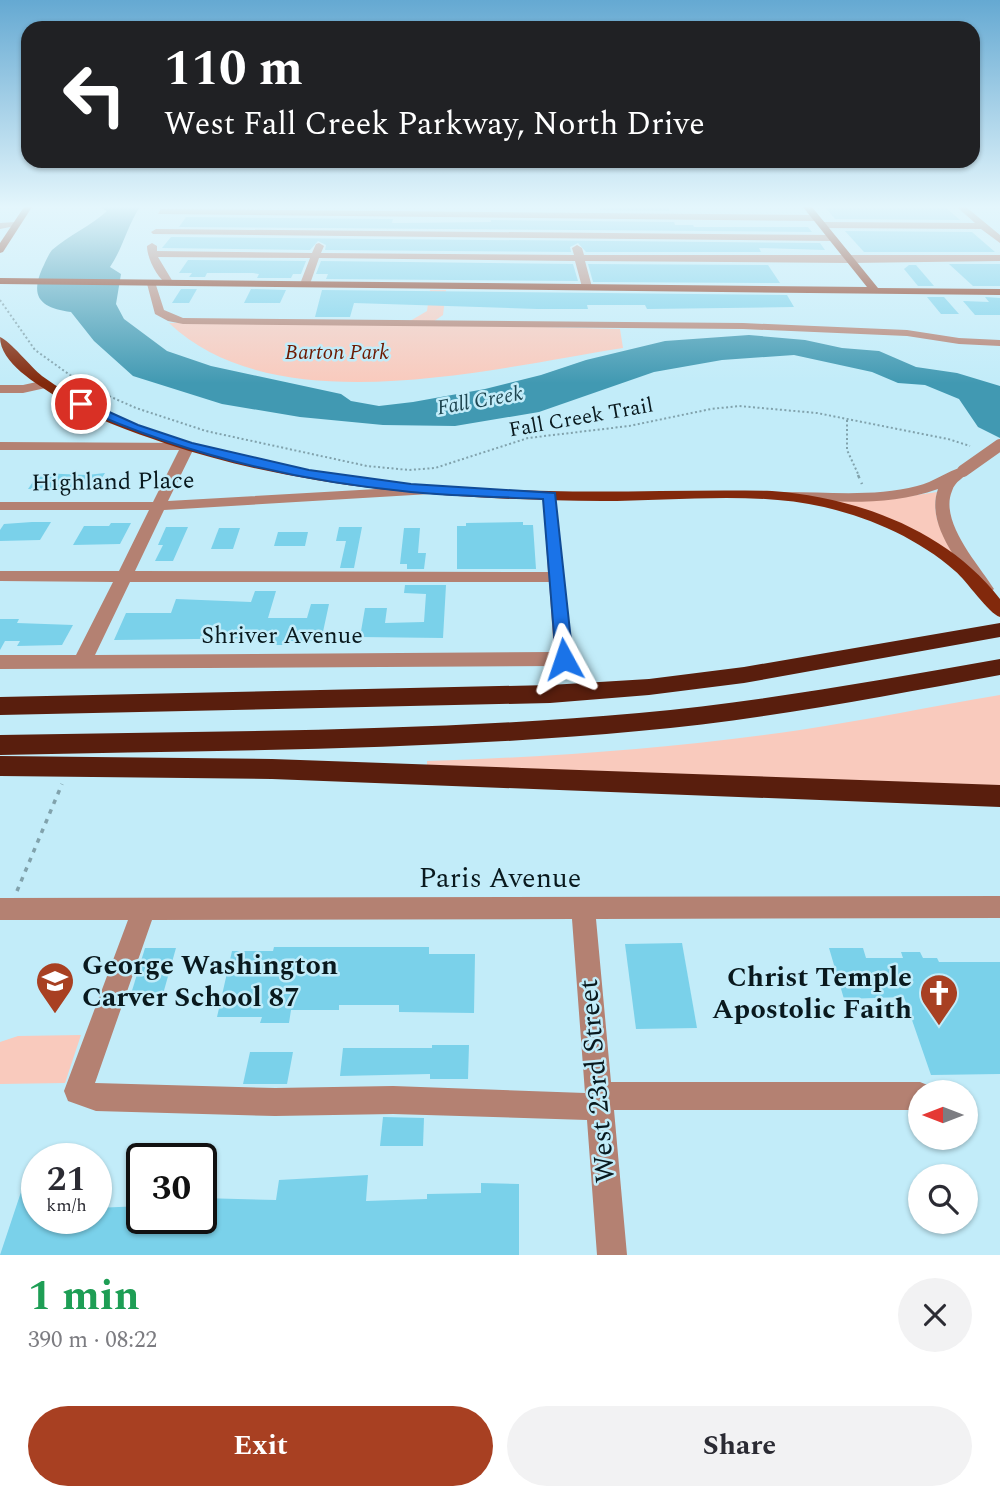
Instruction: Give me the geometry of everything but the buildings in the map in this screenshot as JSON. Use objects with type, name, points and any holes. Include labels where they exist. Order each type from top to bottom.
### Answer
[{"type":"highway","points":[[0,706],[550,694],[649,687],[744,675],[1000,630]]},
{"type":"highway","points":[[0,745],[454,734],[567,728],[769,707],[1000,667]]},
{"type":"highway","points":[[0,766],[272,768],[1000,796]]},
{"type":"main road","points":[[856,266],[876,290]]},
{"type":"main road","points":[[6,281],[1000,292]]},
{"type":"main road","points":[[0,340],[17,360],[46,384],[113,419],[188,446],[323,477],[436,490],[550,496],[775,496],[829,504],[887,524],[954,562],[997,606]]},
{"type":"street","points":[[159,266],[168,282]]},
{"type":"street","points":[[305,284],[312,266]]},
{"type":"street","points":[[582,266],[587,287]]},
{"type":"street","points":[[150,282],[159,312],[166,317],[183,321],[743,327],[895,333],[965,342],[1000,343]]},
{"type":"street","points":[[0,389],[23,389],[46,384]]},
{"type":"street","points":[[775,496],[911,492],[930,489],[958,474],[1000,445]]},
{"type":"street","points":[[0,446],[188,446],[82,662]]},
{"type":"street","points":[[958,474],[947,484],[942,495],[944,520],[997,606]]},
{"type":"street","name":"Highland Place","points":[[0,506],[157,506],[436,490]]},
{"type":"street","points":[[0,576],[557,577],[550,496]]},
{"type":"street","name":"Shriver Avenue","points":[[0,662],[564,659],[557,577]]},
{"type":"street","name":"Paris Avenue","points":[[8,903],[144,909],[1000,907]]},
{"type":"street","name":"West 23rd Street","points":[[583,908],[612,1255]]},
{"type":"street","points":[[144,909],[78,1091],[96,1097],[275,1102],[599,1102],[908,1096]]},
{"type":"path","name":"Fall Creek Trail","points":[[0,300],[40,354],[90,385],[145,411],[242,442],[371,467],[423,469],[463,460],[512,441],[556,433],[631,426],[695,411],[737,406],[773,407],[847,420],[948,439],[978,451]]},
{"type":"path","points":[[847,420],[847,450],[863,486]]},
{"type":"path","points":[[8,903],[64,778]]},
{"type":"green space","name":"Barton Park","points":[[430,290],[446,290],[443,315],[430,324],[620,329],[623,348],[450,376],[387,381],[325,381],[267,373],[214,354],[169,323],[405,324],[427,311]]},
{"type":"green space","points":[[937,492],[937,520],[959,560],[833,500],[890,499]]},
{"type":"green space","points":[[1000,695],[1000,789],[427,765],[427,761],[614,751],[707,742],[825,726]]},
{"type":"green space","points":[[81,1035],[65,1083],[0,1084],[0,1042],[18,1036]]},
{"type":"water","name":"Fall Creek","points":[[44,266],[111,266],[121,274],[116,304],[124,319],[167,351],[211,366],[341,394],[351,401],[379,406],[485,389],[665,341],[749,335],[879,351],[916,367],[957,373],[1000,386],[1000,438],[978,427],[959,399],[925,385],[898,383],[872,372],[794,355],[722,360],[654,372],[539,412],[455,426],[383,425],[300,417],[222,404],[133,376],[94,341],[71,312],[53,308],[41,300],[37,288]]},
{"type":"place","name":"George Washington Carver School 87","points":[[55,1015]]},
{"type":"place","name":"Christ Temple Apostolic Faith","points":[[939,1027]]},
{"type":"route","points":[[81,404],[113,419],[188,446],[309,474],[411,488],[550,496],[564,659]]}]
